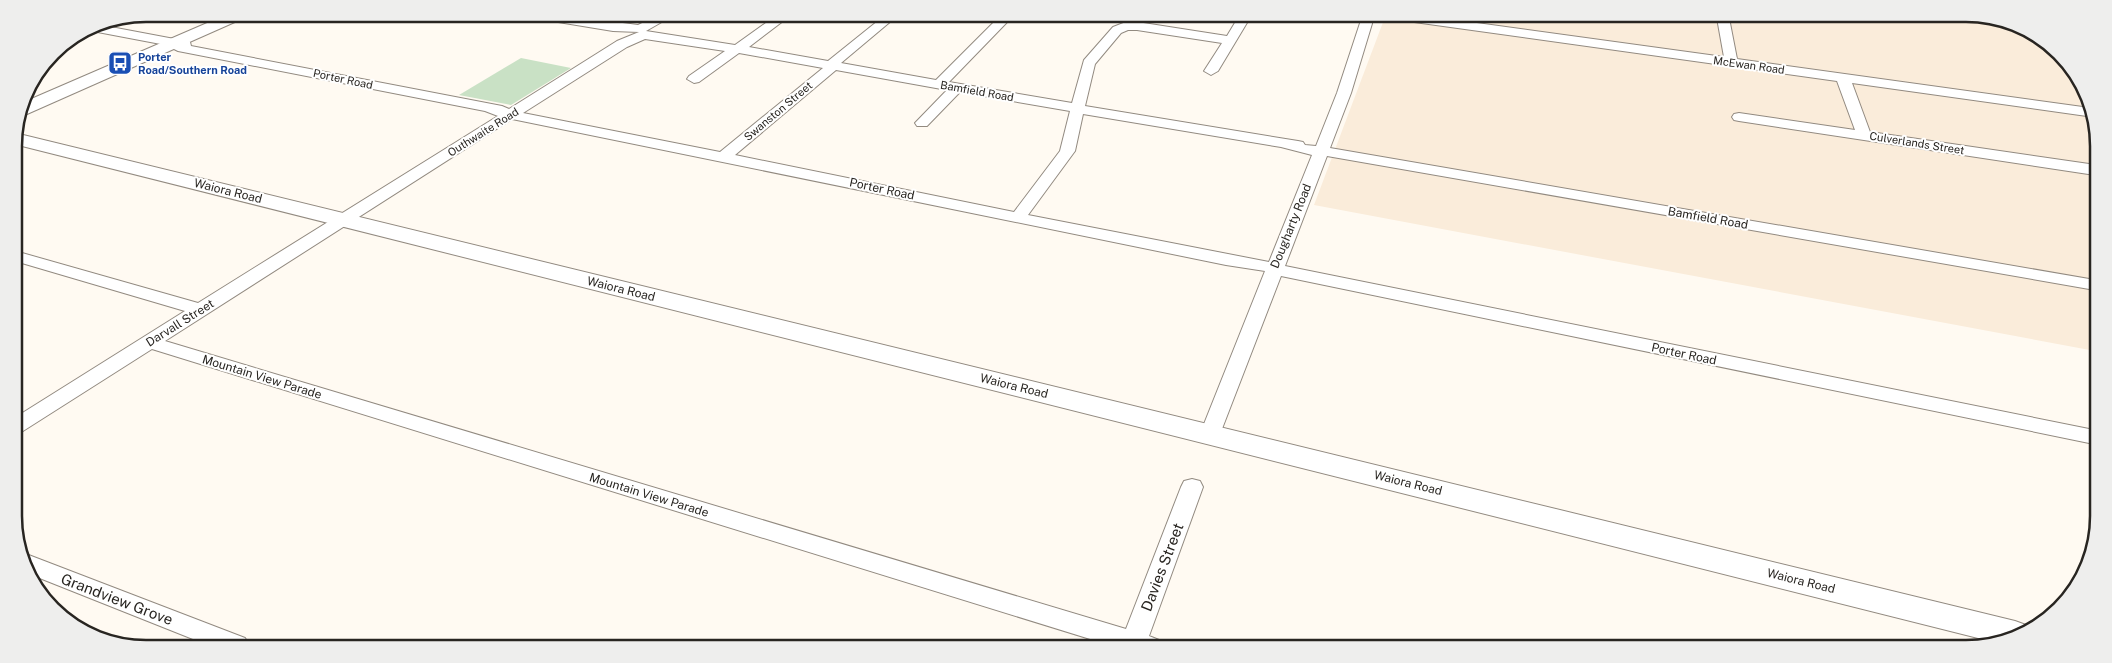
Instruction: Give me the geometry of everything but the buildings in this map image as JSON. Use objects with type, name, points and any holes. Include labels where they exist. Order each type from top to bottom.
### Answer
[{"type":"main road","points":[[30,106],[221,23]]},
{"type":"main road","name":"Waiora Road","points":[[23,140],[2009,633]]},
{"type":"street","points":[[1211,71],[1241,22]]},
{"type":"street","name":"Dougharty Road","points":[[1210,434],[1344,93],[1366,22]]},
{"type":"street","name":"McEwan Road","points":[[1445,22],[2084,111]]},
{"type":"street","points":[[1724,22],[1731,62]]},
{"type":"street","name":"Bamfield Road","points":[[584,23],[639,34],[668,37],[832,65],[1286,144],[1306,150],[1321,151],[2090,285]]},
{"type":"street","name":"Outhwaite Road","points":[[344,220],[656,23]]},
{"type":"street","points":[[694,79],[774,23]]},
{"type":"street","name":"Swanston Street","points":[[723,157],[883,23]]},
{"type":"street","points":[[939,84],[1000,23]]},
{"type":"street","points":[[1018,218],[1065,155],[1079,108],[1088,65],[1119,28],[1137,26],[1230,40]]},
{"type":"street","name":"Porter Road","points":[[104,30],[172,44],[178,47],[491,109],[1226,260],[1255,269],[1274,270],[2090,436]]},
{"type":"street","points":[[1843,78],[1864,135]]},
{"type":"street","points":[[922,123],[957,87]]},
{"type":"street","name":"Culverlands Street","points":[[1739,117],[2090,169]]},
{"type":"street","name":"Darvall Street","points":[[22,422],[344,220]]},
{"type":"street","points":[[23,258],[200,310]]},
{"type":"street","name":"Mountain View Parade","points":[[149,342],[1122,640]]},
{"type":"street","name":"Davies Street","points":[[1140,640],[1192,487]]},
{"type":"street","name":"Grandview Grove","points":[[33,566],[223,640]]},
{"type":"shaded area","points":[[1383,22],[1966,22],[1982,24],[2013,32],[2041,48],[2069,77],[2083,106],[2090,146],[2090,350],[1314,205]]},
{"type":"green space","points":[[521,58],[571,68],[511,105],[459,95]]},
{"type":"place","name":"Porter Road/Southern Road","points":[[120,63]]}]
